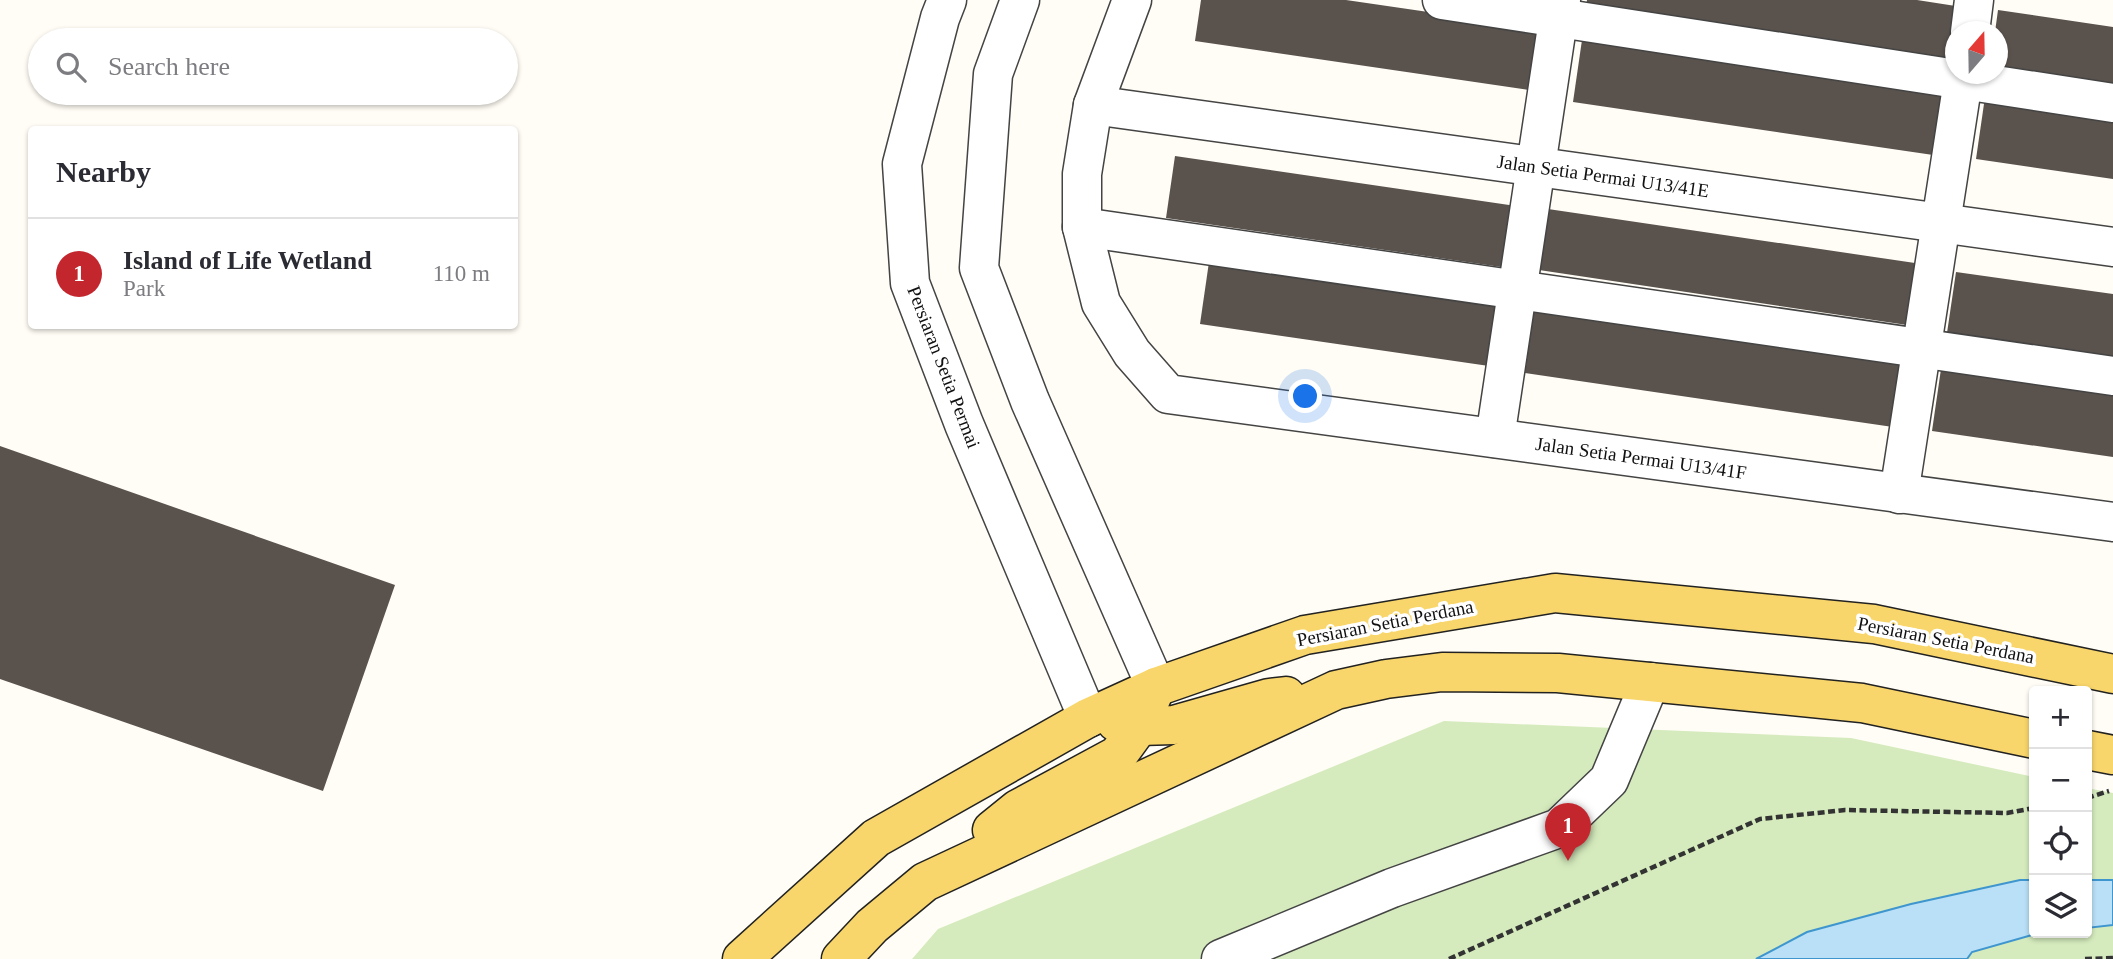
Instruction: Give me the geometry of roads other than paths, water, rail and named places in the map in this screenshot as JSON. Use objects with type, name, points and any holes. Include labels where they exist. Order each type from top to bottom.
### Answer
[{"type":"main road","name":"Persiaran Setia Perdana","points":[[742,959],[876,838],[1088,718],[1156,687],[1305,635],[1555,593],[1874,624],[2113,674]]},
{"type":"main road","points":[[1088,718],[1139,726],[1174,725],[1269,698],[1336,690],[1386,679],[1442,672],[1558,673],[1862,704],[2029,738]]},
{"type":"main road","points":[[841,959],[872,926],[1018,809],[1118,755],[1139,726],[1156,687]]},
{"type":"main road","points":[[925,882],[1336,690]]},
{"type":"main road","points":[[2092,751],[2113,755]]},
{"type":"street","name":"Persiaran Setia Permai","points":[[947,0],[902,164],[909,283],[964,424],[1088,718]]},
{"type":"street","points":[[1020,0],[993,74],[979,268],[1030,401],[1156,687]]},
{"type":"street","points":[[1132,0],[1093,105],[1082,174],[1082,227],[2113,376]]},
{"type":"street","points":[[1442,0],[1560,9],[1945,74]]},
{"type":"street","points":[[1971,21],[1974,0]]},
{"type":"street","points":[[1495,438],[1560,9]]},
{"type":"street","points":[[1899,494],[1962,84]]},
{"type":"street","points":[[2003,84],[2113,103]]},
{"type":"street","name":"Jalan Setia Permai U13/41E","points":[[1093,105],[2113,247]]},
{"type":"street","name":"Jalan Setia Permai U13/41F","points":[[1082,227],[1101,303],[1132,352],[1168,394],[2113,522]]},
{"type":"street","points":[[1220,959],[1392,888],[1559,828],[1609,780],[1650,682]]},
{"type":"water","points":[[2029,880],[2029,936],[1972,952],[1967,959],[1756,959],[1807,932],[1911,904]]},
{"type":"water","points":[[2092,880],[2113,880],[2113,925],[2092,927]]},
{"type":"place","name":"Island of Life Wetland","points":[[1568,861]]}]
